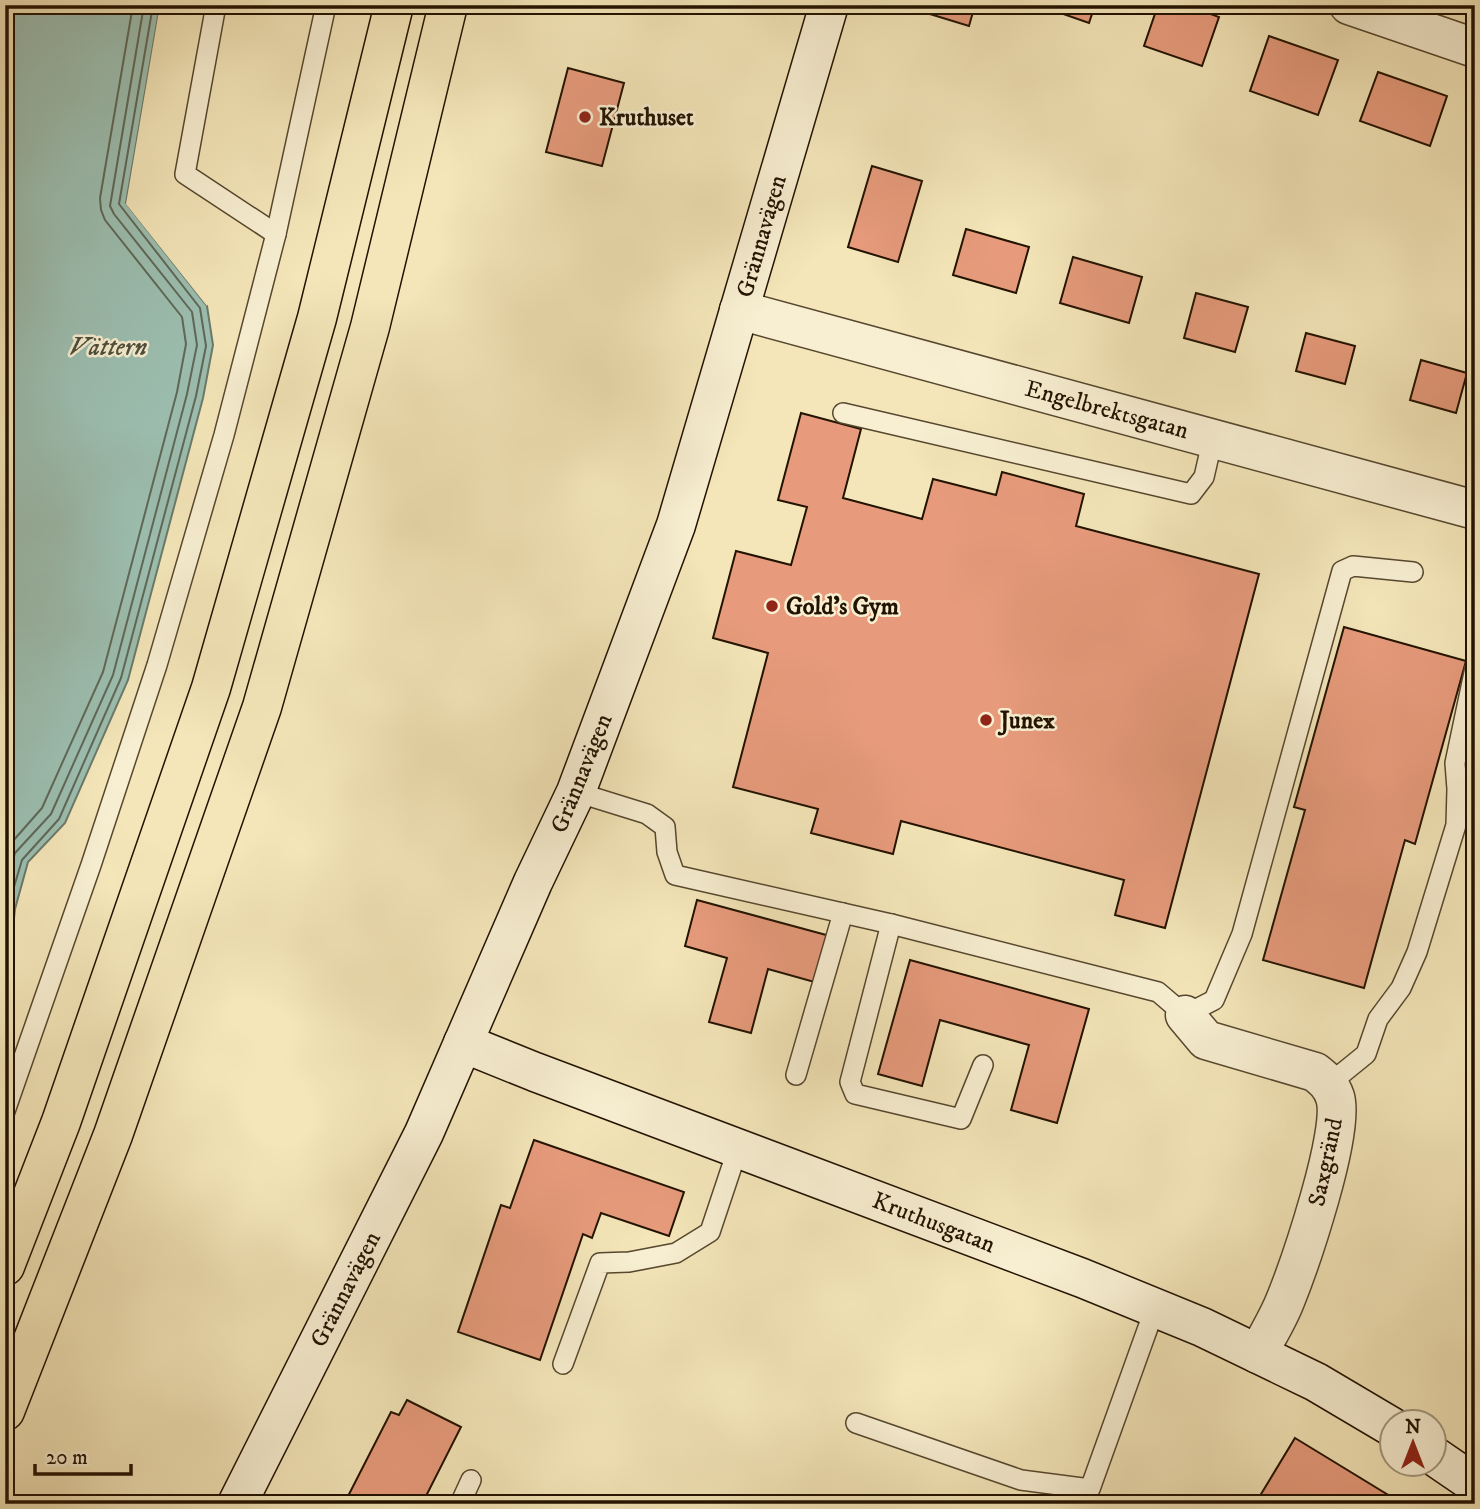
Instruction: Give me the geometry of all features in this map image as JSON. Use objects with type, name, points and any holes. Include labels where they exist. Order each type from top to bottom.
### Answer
[{"type":"highway","points":[[5,1266],[61,1122],[211,688],[317,318],[394,5]]},
{"type":"highway","points":[[5,1411],[113,1135],[262,707],[370,327],[448,5]]},
{"type":"main road","name":"Grännavägen","points":[[237,1504],[424,1133],[533,882],[576,792],[676,525],[829,5]]},
{"type":"main road","points":[[1349,5],[1475,48]]},
{"type":"main road","name":"Engelbrektsgatan","points":[[739,310],[1475,510]]},
{"type":"main road","name":"Saxgränd","points":[[1185,1015],[1206,1040],[1315,1072],[1329,1084],[1335,1098],[1338,1112],[1334,1138],[1303,1251],[1284,1303],[1258,1354]]},
{"type":"main road","name":"Kruthusgatan","points":[[463,1043],[1082,1278],[1202,1327],[1316,1382],[1378,1419]]},
{"type":"main road","points":[[1448,1466],[1475,1484]]},
{"type":"lane","points":[[216,5],[185,174],[276,234]]},
{"type":"lane","points":[[5,1111],[157,665],[224,435],[276,234],[326,5]]},
{"type":"lane","points":[[843,413],[1191,494],[1204,477],[1213,438]]},
{"type":"lane","points":[[576,792],[647,814],[665,827],[667,852],[675,875],[891,924],[1158,992],[1185,1015],[1214,1000],[1242,934],[1342,571],[1353,566],[1413,572]]},
{"type":"lane","points":[[1329,1084],[1366,1054],[1378,1019],[1401,988],[1417,952],[1456,825],[1455,763],[1475,668]]},
{"type":"lane","points":[[796,1075],[844,913]]},
{"type":"lane","points":[[891,924],[849,1082],[855,1094],[961,1119],[983,1065]]},
{"type":"lane","points":[[563,1364],[600,1263],[629,1262],[676,1253],[710,1232],[738,1148]]},
{"type":"lane","points":[[856,1423],[1021,1480],[1090,1489],[1155,1308]]},
{"type":"lane","points":[[460,1504],[471,1480]]},
{"type":"water","name":"Vättern","points":[[5,5],[160,5],[126,203],[207,306],[213,345],[203,398],[128,680],[65,823],[28,862],[15,909],[11,947],[5,966]]},
{"type":"pier","points":[[160,5],[163,6],[130,203],[208,302],[207,306],[126,204]]},
{"type":"building","points":[[921,5],[975,5],[969,26],[920,11]]},
{"type":"building","points":[[1095,5],[1089,23],[1043,7]]},
{"type":"building","points":[[1158,5],[1186,5],[1219,17],[1202,66],[1144,46]]},
{"type":"building","points":[[1269,36],[1338,60],[1318,115],[1250,91]]},
{"type":"building","name":"Kruthuset","points":[[568,68],[624,83],[602,166],[546,152]]},
{"type":"building","points":[[1378,72],[1447,96],[1430,146],[1360,121]]},
{"type":"building","points":[[872,166],[922,181],[898,262],[848,247]]},
{"type":"building","points":[[966,229],[1029,247],[1016,293],[953,275]]},
{"type":"building","points":[[1073,257],[1142,277],[1129,323],[1060,303]]},
{"type":"building","points":[[1196,293],[1248,307],[1235,352],[1184,338]]},
{"type":"building","points":[[1306,333],[1355,346],[1345,384],[1296,371]]},
{"type":"building","points":[[1421,360],[1467,373],[1456,413],[1410,400]]},
{"type":"building","name":"Junex","points":[[801,413],[861,429],[843,498],[922,519],[933,479],[996,495],[1002,472],[1084,494],[1076,526],[1259,574],[1165,928],[1115,915],[1124,880],[901,821],[893,854],[811,833],[818,809],[733,787],[768,653],[713,638],[736,551],[791,565],[807,507],[778,500]]},
{"type":"building","points":[[1344,627],[1466,661],[1415,844],[1405,840],[1364,988],[1263,960],[1305,810],[1294,807]]},
{"type":"building","points":[[697,900],[830,936],[818,983],[768,969],[751,1033],[709,1022],[727,958],[685,946]]},
{"type":"building","points":[[910,960],[1089,1009],[1057,1123],[1011,1110],[1029,1045],[940,1020],[922,1086],[878,1074]]},
{"type":"building","points":[[534,1140],[684,1192],[669,1236],[601,1213],[592,1238],[583,1234],[540,1360],[458,1332],[501,1205],[510,1208]]},
{"type":"building","points":[[407,1400],[461,1427],[422,1504],[344,1504],[391,1412],[399,1415]]},
{"type":"building","points":[[1295,1438],[1403,1504],[1255,1504]]},
{"type":"place","name":"Kruthuset","points":[[585,117]]},
{"type":"place","name":"Gold's Gym","points":[[772,606]]},
{"type":"place","name":"Junex","points":[[986,720]]}]
